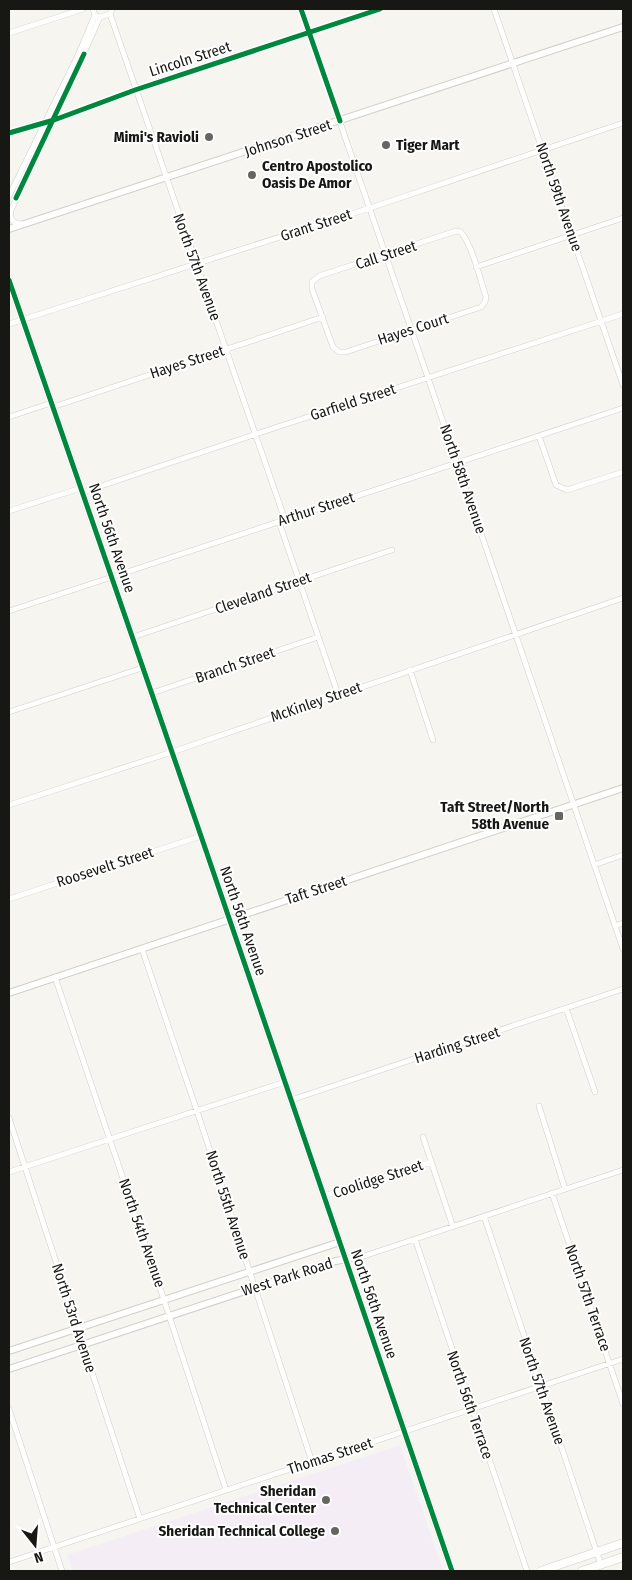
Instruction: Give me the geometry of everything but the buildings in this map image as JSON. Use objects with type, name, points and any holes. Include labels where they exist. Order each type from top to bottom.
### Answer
[{"type":"main road","points":[[541,1571],[623,1543]]},
{"type":"main road","points":[[582,1571],[623,1558]]},
{"type":"street","points":[[9,33],[82,9]]},
{"type":"street","points":[[93,9],[98,16]]},
{"type":"street","name":"North 58th Avenue","points":[[301,9],[623,949]]},
{"type":"street","name":"Lincoln Street","points":[[9,134],[380,9]]},
{"type":"street","name":"North 59th Avenue","points":[[494,9],[623,385]]},
{"type":"street","name":"North 57th Avenue","points":[[98,16],[111,12],[135,90],[285,520]]},
{"type":"street","points":[[25,224],[17,224],[10,218],[11,210],[54,120],[98,16]]},
{"type":"street","points":[[16,198],[9,195],[98,16]]},
{"type":"street","name":"Johnson Street","points":[[9,229],[623,27]]},
{"type":"street","name":"Grant Street","points":[[9,324],[370,208],[623,123]]},
{"type":"street","points":[[476,267],[623,218]]},
{"type":"street","name":"Call Street","points":[[322,317],[312,289],[312,282],[319,276],[456,231],[461,232],[465,236],[476,267]]},
{"type":"street","name":"Hayes Court","points":[[322,317],[333,347],[338,352],[346,352],[481,307],[486,297],[476,267]]},
{"type":"street","name":"North 56th Avenue","points":[[9,280],[292,1100],[403,1432],[452,1571]]},
{"type":"street","name":"Garfield Street","points":[[9,512],[256,434],[623,314]]},
{"type":"street","name":"Hayes Street","points":[[9,417],[52,405],[322,317]]},
{"type":"street","name":"Arthur Street","points":[[9,611],[623,408]]},
{"type":"street","points":[[539,436],[556,485],[560,488],[566,490],[623,472]]},
{"type":"street","points":[[279,522],[338,694]]},
{"type":"street","name":"Cleveland Street","points":[[133,637],[392,550]]},
{"type":"street","name":"McKinley Street","points":[[9,805],[172,752],[623,598]]},
{"type":"street","name":"Branch Street","points":[[152,693],[318,637]]},
{"type":"street","points":[[9,712],[142,668]]},
{"type":"street","points":[[410,670],[433,740]]},
{"type":"street","name":"Taft Street","points":[[9,993],[623,788]]},
{"type":"street","name":"Roosevelt Street","points":[[9,899],[201,836]]},
{"type":"street","points":[[594,865],[623,855]]},
{"type":"street","points":[[615,926],[623,923]]},
{"type":"street","name":"North 55th Avenue","points":[[142,949],[312,1462]]},
{"type":"street","name":"North 54th Avenue","points":[[55,977],[226,1490]]},
{"type":"street","name":"Harding Street","points":[[292,1100],[623,989]]},
{"type":"street","points":[[566,1008],[595,1092]]},
{"type":"street","points":[[9,1172],[285,1082]]},
{"type":"street","points":[[539,1106],[566,1189]]},
{"type":"street","name":"North 53rd Avenue","points":[[9,1118],[140,1519]]},
{"type":"street","points":[[423,1137],[453,1227]]},
{"type":"street","name":"Coolidge Street","points":[[324,1196],[431,1162]]},
{"type":"street","points":[[622,1170],[623,1177]]},
{"type":"street","name":"West Park Road","points":[[9,1369],[336,1261],[358,1258],[622,1170]]},
{"type":"street","name":"North 57th Terrace","points":[[552,1193],[623,1404]]},
{"type":"street","name":"North 57th Avenue","points":[[484,1216],[601,1565]]},
{"type":"street","name":"North 56th Terrace","points":[[415,1239],[527,1571]]},
{"type":"street","name":"West Park Road","points":[[9,1351],[340,1242]]},
{"type":"street","name":"Thomas Street","points":[[9,1562],[623,1359]]},
{"type":"street","points":[[9,1409],[62,1571]]},
{"type":"shaded area","name":"Sheridan Technical Center","points":[[400,1445],[443,1571],[73,1571],[67,1555]]},
{"type":"cycle path","points":[[301,9],[340,121]]},
{"type":"cycle path","points":[[9,133],[54,120],[135,90],[380,9]]},
{"type":"cycle path","points":[[16,198],[84,54]]},
{"type":"cycle path","points":[[9,280],[452,1571]]},
{"type":"place","name":"Mimi's Ravioli","points":[[209,137]]},
{"type":"place","name":"Tiger Mart","points":[[386,145]]},
{"type":"place","name":"Centro Apostolico Oasis De Amor","points":[[252,175]]},
{"type":"place","name":"Taft Street/North 58th Avenue","points":[[559,816]]},
{"type":"place","name":"Sheridan Technical Center","points":[[326,1500]]},
{"type":"place","name":"Sheridan Technical College","points":[[335,1531]]}]
